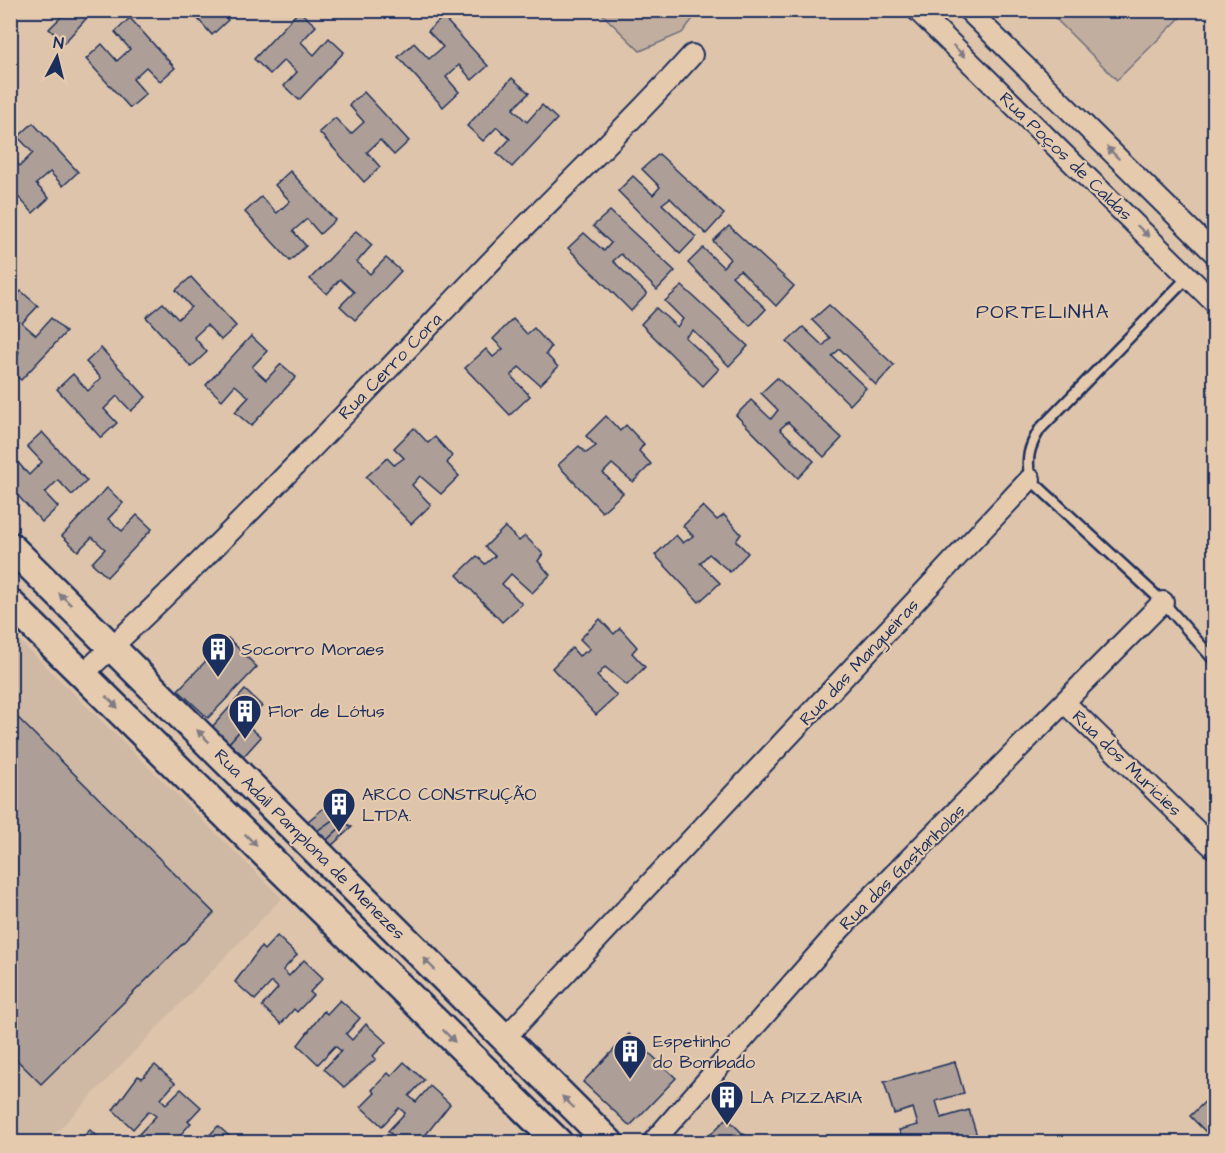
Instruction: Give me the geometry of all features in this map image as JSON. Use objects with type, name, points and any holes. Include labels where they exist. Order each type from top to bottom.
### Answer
[{"type":"main road","name":"Rua Adail Pamplona de Menezes","points":[[10,546],[113,646],[609,1143]]},
{"type":"main road","points":[[10,603],[558,1143]]},
{"type":"street","name":"Rua Poços de Caldas","points":[[917,10],[1215,302]]},
{"type":"street","name":"Rua Poços de Caldas","points":[[968,10],[1215,253]]},
{"type":"street","name":"Rua Cerro Cora","points":[[83,674],[373,385],[516,235],[637,117],[692,55]]},
{"type":"street","name":"Rua das Mangueiras","points":[[504,1039],[1030,479]]},
{"type":"street","name":"Rua das Gastanholas","points":[[653,1143],[841,928],[1163,602]]},
{"type":"street","name":"Rua dos Muricies","points":[[1065,703],[1215,848]]},
{"type":"lane","points":[[1189,276],[1040,429],[1030,445],[1027,462],[1030,479],[1163,602],[1215,660]]},
{"type":"shaded area","points":[[599,11],[699,11],[682,33],[640,51]]},
{"type":"shaded area","points":[[1048,11],[1187,11],[1117,80]]},
{"type":"shaded area","points":[[10,631],[282,898],[47,1142],[11,1142]]},
{"type":"building","points":[[58,10],[94,10],[64,43],[49,29],[63,15]]},
{"type":"building","points":[[190,10],[219,10],[228,20],[212,35]]},
{"type":"building","points":[[299,11],[316,26],[301,42],[314,55],[329,38],[344,52],[299,100],[284,86],[297,72],[284,60],[270,74],[254,59]]},
{"type":"building","points":[[443,17],[488,66],[472,80],[459,65],[446,77],[459,92],[443,107],[398,57],[414,43],[429,59],[443,47],[428,31]]},
{"type":"building","points":[[130,18],[175,68],[160,81],[146,67],[133,79],[146,94],[130,108],[86,59],[102,44],[117,61],[130,49],[115,32]]},
{"type":"building","points":[[512,78],[529,93],[513,109],[527,122],[542,105],[557,119],[512,167],[497,153],[510,139],[497,127],[483,141],[467,126]]},
{"type":"building","points":[[364,92],[409,141],[394,155],[380,140],[367,152],[380,167],[364,182],[319,132],[335,118],[351,134],[364,122],[349,105]]},
{"type":"building","points":[[33,123],[78,172],[63,186],[50,172],[36,184],[49,198],[33,213],[10,188],[10,156],[20,166],[33,153],[18,137]]},
{"type":"building","points":[[659,154],[724,214],[706,234],[670,198],[662,204],[696,237],[680,254],[618,191],[633,176],[653,195],[660,187],[642,169]]},
{"type":"building","points":[[290,171],[335,220],[320,234],[307,219],[293,231],[306,246],[290,261],[245,212],[261,197],[277,213],[290,201],[275,185]]},
{"type":"building","points":[[610,211],[675,271],[657,290],[621,254],[613,261],[647,294],[631,311],[568,248],[584,233],[604,251],[611,243],[593,226]]},
{"type":"building","points":[[729,226],[794,286],[776,306],[740,270],[732,276],[766,309],[750,326],[688,263],[703,248],[723,267],[730,259],[713,241]]},
{"type":"building","points":[[356,231],[372,245],[357,262],[370,274],[386,258],[401,271],[355,320],[340,306],[354,292],[340,279],[327,294],[310,279]]},
{"type":"building","points":[[191,277],[236,326],[221,340],[207,325],[194,337],[207,352],[191,367],[146,317],[163,303],[178,319],[191,307],[176,290]]},
{"type":"building","points":[[682,286],[748,346],[729,366],[693,330],[685,337],[719,369],[703,386],[641,324],[656,308],[677,327],[683,319],[665,301]]},
{"type":"building","points":[[21,291],[38,306],[22,323],[36,335],[51,318],[66,332],[21,380],[10,371],[10,362],[19,352],[10,345],[10,303]]},
{"type":"building","points":[[829,305],[894,365],[876,385],[840,349],[832,356],[866,388],[850,405],[787,342],[803,327],[823,346],[830,338],[812,320]]},
{"type":"building","points":[[513,319],[527,334],[534,328],[551,347],[546,354],[558,367],[540,385],[519,367],[511,376],[530,396],[510,415],[465,368],[486,349],[493,357],[503,349],[493,339]]},
{"type":"building","points":[[251,336],[267,351],[252,367],[266,380],[281,364],[296,377],[251,426],[235,412],[249,397],[235,385],[222,400],[206,385]]},
{"type":"building","points":[[101,348],[146,397],[131,411],[117,396],[104,409],[117,423],[101,438],[57,389],[73,374],[88,391],[101,378],[86,362]]},
{"type":"building","points":[[777,378],[842,438],[824,457],[788,422],[780,429],[814,461],[798,478],[736,415],[751,400],[771,419],[778,410],[761,393]]},
{"type":"building","points":[[606,416],[620,431],[626,425],[644,444],[639,451],[651,464],[633,482],[612,464],[603,473],[623,493],[602,512],[558,465],[579,446],[586,453],[596,446],[586,436]]},
{"type":"building","points":[[414,428],[428,443],[435,437],[452,456],[447,463],[459,476],[441,494],[420,476],[412,485],[431,505],[411,524],[366,477],[387,458],[394,465],[404,458],[394,448]]},
{"type":"building","points":[[42,432],[87,481],[72,495],[58,480],[45,493],[58,507],[42,522],[10,487],[10,461],[14,458],[29,475],[42,462],[27,446]]},
{"type":"building","points":[[107,488],[123,503],[108,519],[122,531],[137,515],[152,529],[107,577],[92,563],[105,549],[92,537],[78,551],[62,536]]},
{"type":"building","points":[[703,506],[717,520],[724,515],[741,534],[736,541],[748,553],[730,572],[709,554],[700,563],[720,583],[699,602],[655,555],[676,535],[683,543],[693,536],[683,526]]},
{"type":"building","points":[[505,527],[519,541],[525,536],[543,554],[538,561],[550,575],[532,593],[511,574],[502,584],[522,604],[502,622],[457,575],[477,556],[485,564],[495,556],[485,547]]},
{"type":"building","points":[[600,619],[614,634],[620,628],[637,647],[632,653],[645,667],[627,685],[605,667],[597,676],[617,696],[596,715],[552,668],[572,648],[579,656],[590,649],[580,639]]},
{"type":"building","name":"Socorro Moraes","points":[[228,638],[257,667],[208,718],[178,690]]},
{"type":"building","points":[[245,690],[262,706],[229,743],[212,727]]},
{"type":"building","points":[[10,710],[214,913],[41,1084],[10,1053]]},
{"type":"building","name":"Flor de Lótus","points":[[246,724],[261,737],[244,756],[229,743]]},
{"type":"building","points":[[325,807],[337,817],[317,831],[307,822]]},
{"type":"building","points":[[337,817],[345,823],[327,840],[317,831]]},
{"type":"building","name":"ARCO CONSTRUÇÃO LTDA.","points":[[345,823],[352,827],[331,846],[327,840]]},
{"type":"building","points":[[277,936],[297,955],[283,970],[289,976],[304,960],[323,978],[310,992],[313,995],[297,1012],[294,1009],[281,1024],[262,1006],[278,988],[272,982],[255,1000],[235,982],[261,947],[264,950]]},
{"type":"building","points":[[340,1000],[360,1018],[346,1034],[352,1040],[366,1024],[386,1042],[373,1056],[376,1059],[344,1087],[324,1069],[341,1051],[335,1046],[318,1064],[298,1045],[324,1011],[327,1014]]},
{"type":"building","name":"Espetinho do Bombado","points":[[629,1034],[676,1078],[630,1126],[583,1082]]},
{"type":"building","points":[[404,1062],[424,1080],[409,1096],[416,1102],[430,1086],[450,1104],[424,1137],[421,1135],[414,1142],[400,1142],[388,1131],[405,1113],[399,1108],[382,1126],[361,1107],[375,1093],[372,1090],[388,1073],[391,1076]]},
{"type":"building","points":[[955,1062],[964,1093],[936,1101],[941,1118],[969,1110],[977,1136],[954,1142],[903,1142],[899,1130],[918,1125],[913,1108],[894,1114],[884,1082]]},
{"type":"building","points":[[155,1065],[175,1083],[161,1099],[166,1104],[181,1089],[201,1107],[188,1121],[191,1123],[175,1141],[172,1138],[167,1142],[148,1142],[139,1134],[156,1116],[149,1111],[133,1129],[113,1110],[138,1076],[142,1078]]},
{"type":"building","points":[[1214,1093],[1214,1133],[1211,1137],[1190,1116]]},
{"type":"building","name":"LA PIZZARIA","points":[[727,1118],[743,1134],[735,1142],[703,1142]]},
{"type":"building","points":[[218,1126],[236,1142],[197,1142],[203,1137],[205,1140]]},
{"type":"building","points":[[90,1130],[104,1142],[78,1142]]},
{"type":"building","points":[[743,1134],[757,1142],[735,1142]]},
{"type":"place","name":"Socorro Moraes","points":[[218,678]]},
{"type":"place","name":"Flor de Lótus","points":[[245,740]]},
{"type":"place","name":"ARCO CONSTRUÇÃO LTDA.","points":[[339,833]]},
{"type":"place","name":"Espetinho do Bombado","points":[[630,1080]]},
{"type":"place","name":"LA PIZZARIA","points":[[727,1126]]},
{"type":"district","name":"PORTELINHA","points":[[1043,311]]}]
